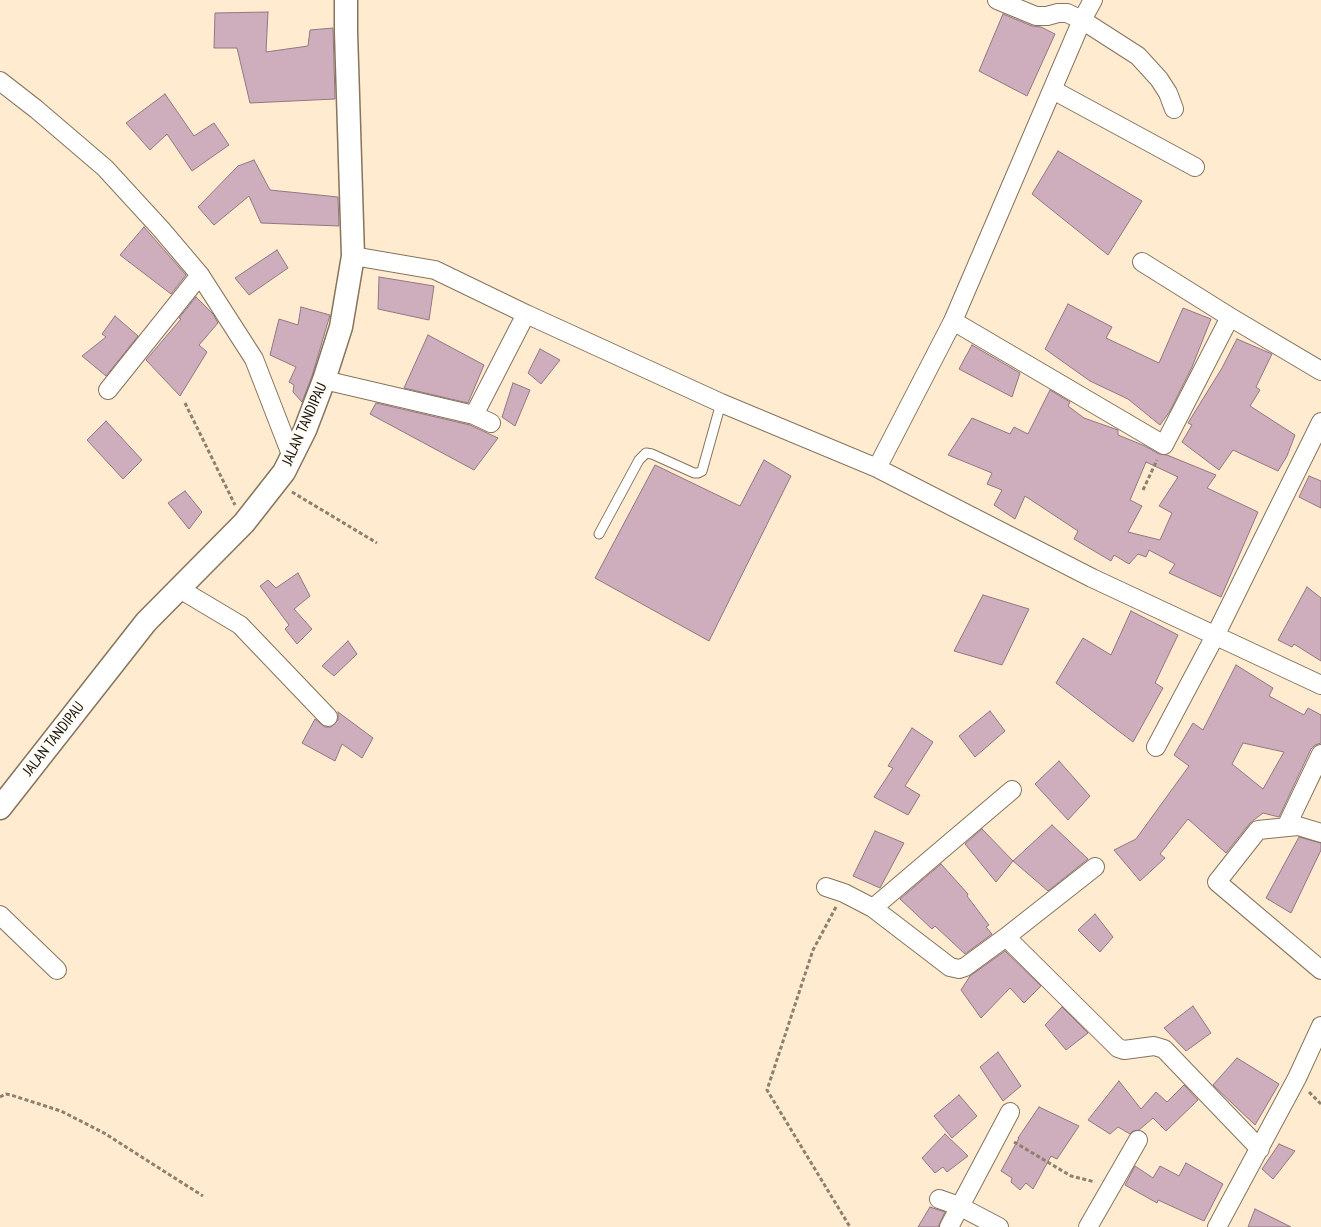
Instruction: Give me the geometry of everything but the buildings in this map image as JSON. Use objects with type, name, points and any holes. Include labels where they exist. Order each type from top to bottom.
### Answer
[{"type":"street","name":"JALAN TANDIPAU","points":[[0,808],[146,622],[244,524],[277,483],[306,430],[341,327],[353,256],[346,0]]},
{"type":"street","points":[[997,0],[1036,16],[1067,13],[1082,20],[1142,59],[1168,93],[1174,109]]},
{"type":"street","points":[[877,468],[953,321],[1082,20],[1093,0]]},
{"type":"street","points":[[0,80],[36,108],[105,168],[200,275],[254,359],[292,457]]},
{"type":"street","points":[[1053,90],[1195,167]]},
{"type":"street","points":[[353,256],[435,270],[721,404],[877,468],[1092,578],[1321,685]]},
{"type":"street","points":[[1142,262],[1321,371]]},
{"type":"street","points":[[108,390],[200,275]]},
{"type":"street","points":[[474,415],[526,314]]},
{"type":"street","points":[[953,321],[1164,446],[1230,317]]},
{"type":"street","points":[[324,380],[474,415],[491,423]]},
{"type":"street","points":[[1156,747],[1215,636],[1321,422]]},
{"type":"street","points":[[178,588],[240,624],[328,717]]},
{"type":"street","points":[[1286,827],[1321,754]]},
{"type":"street","points":[[873,908],[1012,790]]},
{"type":"street","points":[[1321,834],[1298,826],[1258,830],[1217,883],[1321,970]]},
{"type":"street","points":[[826,887],[844,893],[873,908],[955,969],[965,967],[1095,868]]},
{"type":"street","points":[[0,915],[57,970]]},
{"type":"street","points":[[1006,937],[1118,1048],[1127,1050],[1154,1046],[1164,1049],[1260,1149]]},
{"type":"street","points":[[1217,1227],[1297,1078],[1321,1026]]},
{"type":"street","points":[[949,1227],[1010,1112]]},
{"type":"street","points":[[1088,1227],[1138,1140]]},
{"type":"street","points":[[939,1198],[959,1206],[999,1227]]},
{"type":"lane","points":[[599,534],[639,460],[646,453],[694,473],[702,471],[721,404]]},
{"type":"path","points":[[185,403],[244,524]]},
{"type":"path","points":[[1143,490],[1164,446]]},
{"type":"path","points":[[277,483],[377,544]]},
{"type":"path","points":[[844,893],[812,950],[767,1090],[850,1227]]},
{"type":"path","points":[[0,1097],[11,1094],[61,1111],[104,1133],[203,1196]]},
{"type":"path","points":[[998,1132],[1071,1176],[1111,1187]]}]
